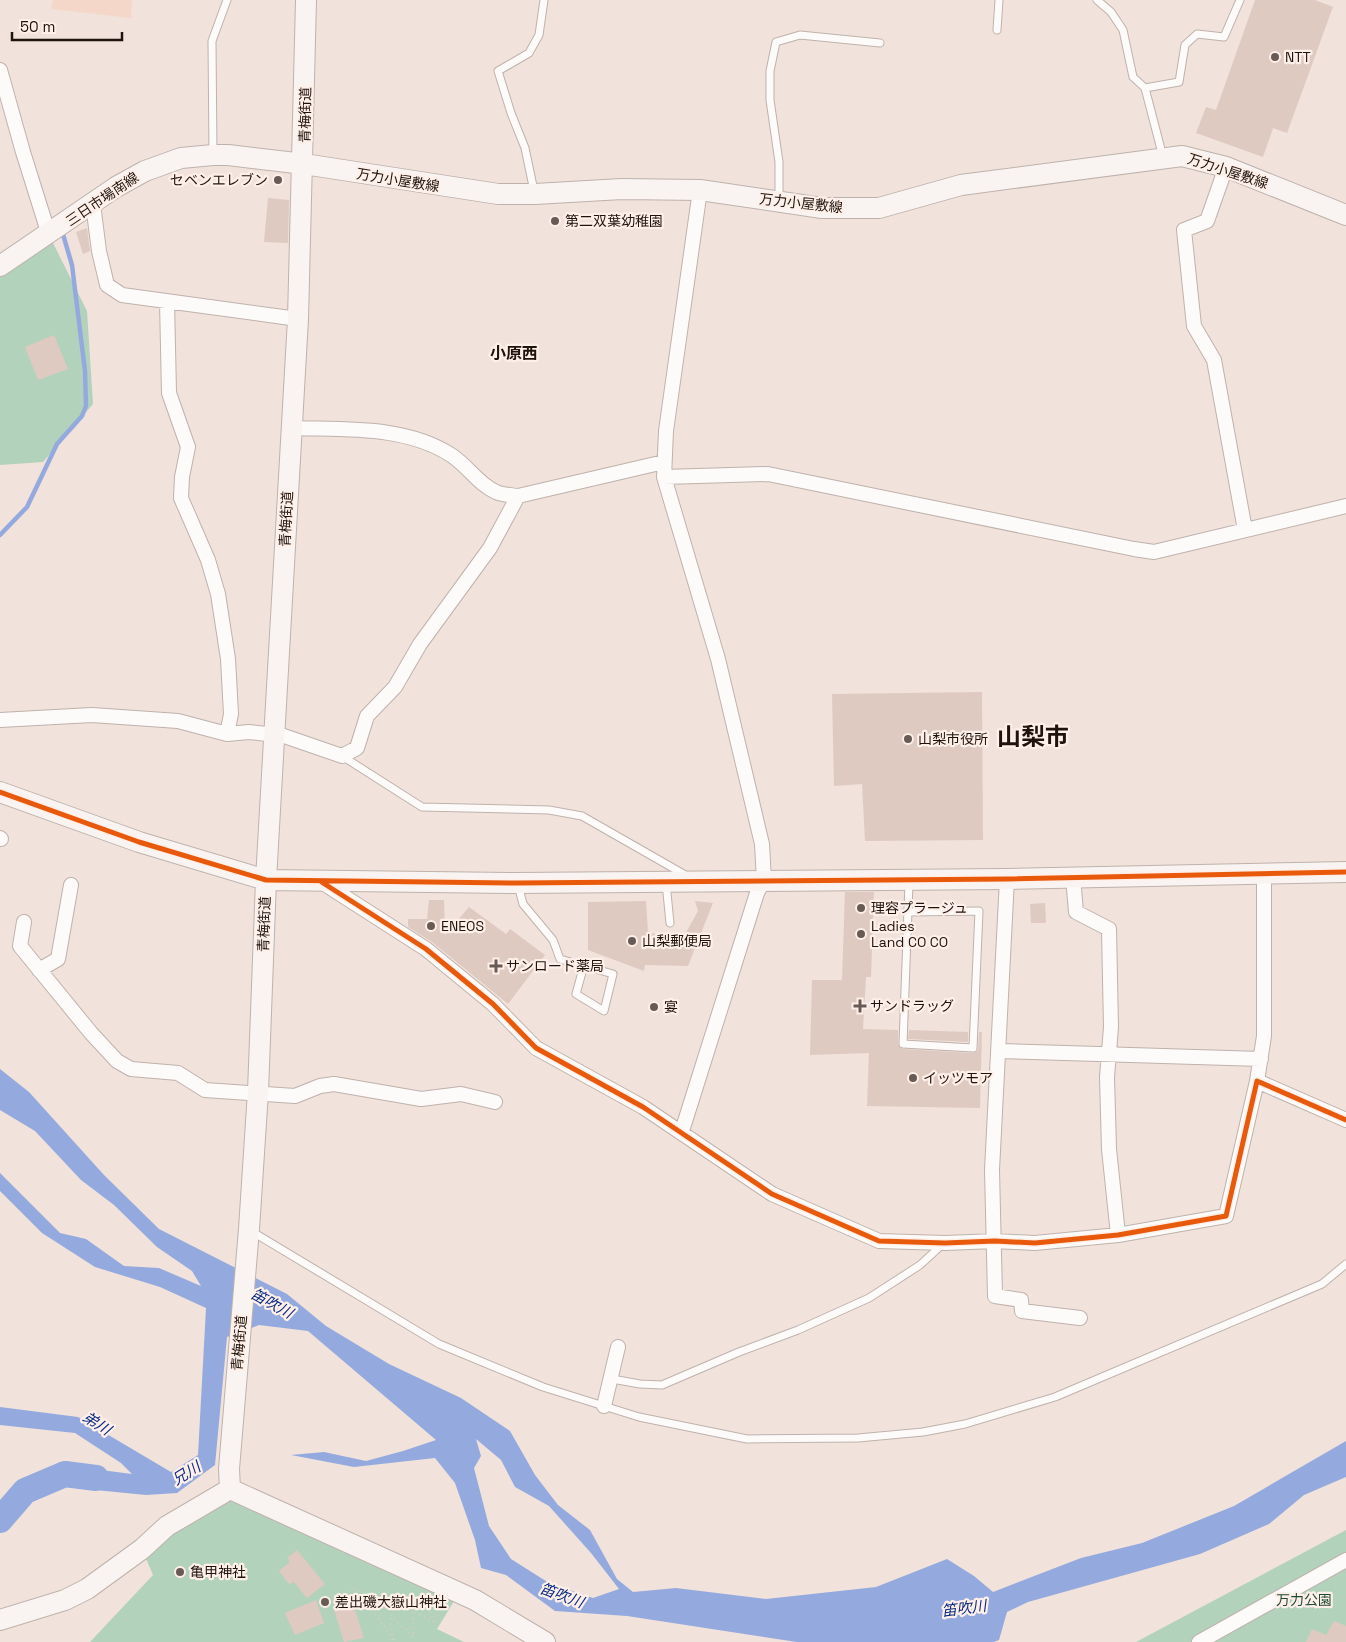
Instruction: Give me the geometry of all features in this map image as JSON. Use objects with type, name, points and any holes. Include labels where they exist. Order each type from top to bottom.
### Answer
[{"type":"main road","name":"青梅街道","points":[[230,1489],[229,1469],[258,1092],[266,880],[298,319],[304,164],[306,0]]},
{"type":"main road","name":"三日市場南線","points":[[0,266],[50,235],[116,187],[145,171],[181,158],[228,155],[304,164]]},
{"type":"main road","name":"万力小屋敷線","points":[[304,164],[436,186],[498,194],[622,189],[700,190],[822,208],[879,208],[961,185],[1182,156],[1226,167],[1346,215]]},
{"type":"main road","points":[[0,792],[139,842],[219,868],[266,880],[516,883],[693,880],[1008,879],[1346,872]]},
{"type":"main road","points":[[2,1620],[65,1600],[87,1589],[142,1550],[167,1526],[230,1489],[438,1582],[475,1600],[545,1642]]},
{"type":"street","points":[[0,70],[23,152],[50,235]]},
{"type":"street","points":[[1226,167],[1207,221],[1184,230],[1194,326],[1214,360],[1245,530]]},
{"type":"street","points":[[682,1131],[754,903],[764,880],[762,844],[718,659],[664,477],[666,431],[700,190]]},
{"type":"street","points":[[93,204],[99,251],[107,285],[122,295],[298,319]]},
{"type":"street","points":[[168,301],[169,393],[188,447],[182,477],[181,498],[208,560],[218,594],[228,659],[231,714],[227,734]]},
{"type":"street","points":[[291,428],[374,431],[411,437],[452,455],[475,477],[496,492],[518,496],[664,462]]},
{"type":"street","points":[[664,477],[768,474],[1154,552],[1346,506]]},
{"type":"street","points":[[0,720],[92,714],[178,722],[227,734],[249,732],[275,735],[342,756],[357,748],[368,716],[395,687],[420,644],[490,548],[518,496]]},
{"type":"street","points":[[320,881],[426,949],[493,1004],[536,1048],[643,1107],[682,1131],[772,1194],[879,1241],[1035,1243],[1118,1235],[1226,1216],[1262,1059],[1266,976],[1264,874]]},
{"type":"street","points":[[1073,878],[1076,912],[1109,929],[1111,950],[1107,1077],[1109,1149],[1118,1235]]},
{"type":"street","points":[[1008,879],[992,1170],[995,1296],[1021,1300],[1022,1311],[1080,1318]]},
{"type":"street","points":[[39,970],[58,958],[72,885]]},
{"type":"street","points":[[24,922],[20,946],[110,1054],[131,1069],[178,1073],[205,1090],[258,1092],[295,1096],[320,1086],[334,1084],[421,1099],[461,1094],[495,1102]]},
{"type":"street","points":[[998,1051],[1262,1059]]},
{"type":"street","points":[[1256,1081],[1346,1120]]},
{"type":"street","points":[[604,1406],[612,1379],[618,1347]]},
{"type":"street","points":[[1199,1642],[1346,1560]]},
{"type":"lane","points":[[213,155],[212,41],[228,0]]},
{"type":"lane","points":[[535,194],[525,148],[498,70],[529,53],[539,35],[544,0]]},
{"type":"lane","points":[[997,30],[999,0]]},
{"type":"lane","points":[[1097,0],[1111,12],[1123,30],[1133,77],[1145,88],[1163,157]]},
{"type":"lane","points":[[1145,88],[1179,82],[1185,45],[1197,34],[1224,37],[1240,0]]},
{"type":"lane","points":[[779,201],[779,162],[770,100],[770,71],[776,42],[800,35],[880,43]]},
{"type":"lane","points":[[342,756],[422,807],[550,810],[582,816],[693,880]]},
{"type":"lane","points":[[908,912],[980,910],[973,1048],[903,1044],[909,880]]},
{"type":"lane","points":[[666,881],[670,923]]},
{"type":"lane","points":[[516,883],[523,904],[553,940],[560,959],[613,974],[604,1010],[576,994],[584,966]]},
{"type":"lane","points":[[248,1235],[439,1344],[543,1387],[639,1417],[747,1439],[858,1438],[923,1432],[965,1424],[1056,1397],[1322,1284],[1346,1264]]},
{"type":"lane","points":[[612,1379],[640,1384],[662,1385],[739,1352],[798,1330],[869,1298],[920,1265],[945,1243]]},
{"type":"path","points":[[332,1602],[355,1588],[394,1639],[390,1615],[413,1637],[413,1612],[434,1621],[428,1606],[438,1582]]},
{"type":"shaded area","points":[[53,0],[132,0],[131,18],[51,9]]},
{"type":"green space","points":[[49,235],[87,311],[93,404],[43,462],[0,465],[0,266]]},
{"type":"green space","points":[[230,1489],[459,1593],[437,1629],[464,1642],[90,1642],[153,1575],[142,1549]]},
{"type":"green space","name":"万力公園","points":[[1346,1530],[1346,1642],[1136,1642]]},
{"type":"water","name":"笛吹川","points":[[0,1069],[29,1092],[104,1175],[159,1229],[287,1294],[326,1326],[389,1364],[461,1398],[510,1431],[535,1475],[558,1505],[590,1530],[617,1579],[633,1592],[676,1588],[766,1599],[876,1587],[947,1559],[974,1576],[993,1592],[1081,1558],[1142,1543],[1234,1506],[1346,1441],[1346,1477],[1304,1495],[1269,1524],[1200,1554],[1028,1602],[1007,1612],[999,1640],[994,1642],[797,1642],[627,1616],[555,1611],[506,1575],[481,1568],[475,1540],[455,1483],[435,1458],[354,1467],[291,1455],[324,1452],[366,1461],[436,1440],[308,1331],[259,1325],[227,1337],[215,1465],[177,1493],[146,1495],[65,1487],[59,1470],[70,1466],[132,1474],[121,1463],[75,1433],[0,1425],[0,1407],[78,1417],[171,1472],[198,1455],[206,1308],[160,1287],[95,1267],[42,1233],[0,1191],[0,1173],[60,1233],[86,1239],[124,1266],[159,1268],[201,1286],[192,1271],[157,1247],[114,1205],[81,1180],[35,1131],[0,1110]],"holes":[[[476,1439],[501,1460],[515,1487],[549,1506],[591,1553],[619,1589],[593,1598],[549,1583],[511,1559],[489,1526],[474,1468],[481,1456]]]},
{"type":"building","name":"NTT","points":[[1255,0],[1315,0],[1333,7],[1287,133],[1273,128],[1263,157],[1196,133],[1206,107],[1216,110]]},
{"type":"building","points":[[268,198],[289,200],[288,243],[264,242]]},
{"type":"building","points":[[87,228],[90,251],[83,254],[76,232]]},
{"type":"building","points":[[54,335],[68,369],[38,380],[25,347]]},
{"type":"building","name":"山梨市役所","points":[[982,692],[983,840],[865,841],[862,784],[834,786],[832,694]]},
{"type":"building","points":[[845,892],[874,892],[871,977],[866,977],[863,1029],[898,1030],[898,1044],[902,1049],[973,1053],[978,1050],[979,1032],[982,1032],[980,1108],[867,1106],[869,1053],[810,1055],[812,980],[842,980]]},
{"type":"building","name":"サンロード薬局","points":[[429,900],[444,900],[445,935],[469,907],[506,934],[510,929],[545,955],[508,1004],[432,942],[408,927],[408,919],[427,919]]},
{"type":"building","name":"山梨郵便局","points":[[646,901],[648,933],[684,936],[698,911],[695,901],[713,903],[688,966],[645,965],[644,971],[588,950],[588,902]]},
{"type":"building","points":[[1045,903],[1046,923],[1031,923],[1030,904]]},
{"type":"building","points":[[909,1030],[968,1032],[968,1042],[908,1039]]},
{"type":"building","points":[[297,1550],[325,1584],[307,1598],[294,1582],[289,1584],[279,1571],[290,1562],[287,1558]]},
{"type":"building","points":[[316,1600],[324,1623],[295,1635],[285,1613]]},
{"type":"building","points":[[353,1604],[364,1638],[344,1642],[334,1610]]},
{"type":"building","points":[[1334,1621],[1346,1626],[1346,1642],[1306,1642],[1312,1629],[1326,1635]]},
{"type":"waterway","points":[[0,535],[27,507],[57,444],[82,416],[86,406],[85,371],[72,265],[62,231]]},
{"type":"waterway","name":"兄川","points":[[0,1520],[25,1491],[65,1474],[96,1478]]},
{"type":"cycle path","points":[[0,792],[139,842],[266,880],[516,883],[1007,879],[1346,872]]},
{"type":"cycle path","points":[[320,881],[426,949],[493,1004],[536,1048],[643,1107],[772,1194],[879,1241],[1035,1243],[1118,1235],[1226,1216],[1257,1081],[1346,1120]]},
{"type":"place","name":"NTT","points":[[1275,57]]},
{"type":"place","name":"セベンエレブン","points":[[278,180]]},
{"type":"place","name":"第二双葉幼稚園","points":[[555,221]]},
{"type":"place","name":"山梨市役所","points":[[908,739]]},
{"type":"place","name":"理容プラージュ","points":[[861,908]]},
{"type":"place","name":"ENEOS","points":[[431,926]]},
{"type":"place","name":"Ladies Land CO CO","points":[[861,934]]},
{"type":"place","name":"山梨郵便局","points":[[632,941]]},
{"type":"place","name":"サンロード薬局","points":[[496,966]]},
{"type":"place","name":"サンドラッグ","points":[[860,1006]]},
{"type":"place","name":"宴","points":[[654,1007]]},
{"type":"place","name":"イッツモア","points":[[913,1078]]},
{"type":"place","name":"亀甲神社","points":[[180,1572]]},
{"type":"place","name":"差出磯大嶽山神社","points":[[325,1602]]},
{"type":"district","name":"小原西","points":[[514,353]]},
{"type":"district","name":"山梨市","points":[[1033,736]]},
{"type":"water label","name":"弟川","points":[[97,1423]]}]
